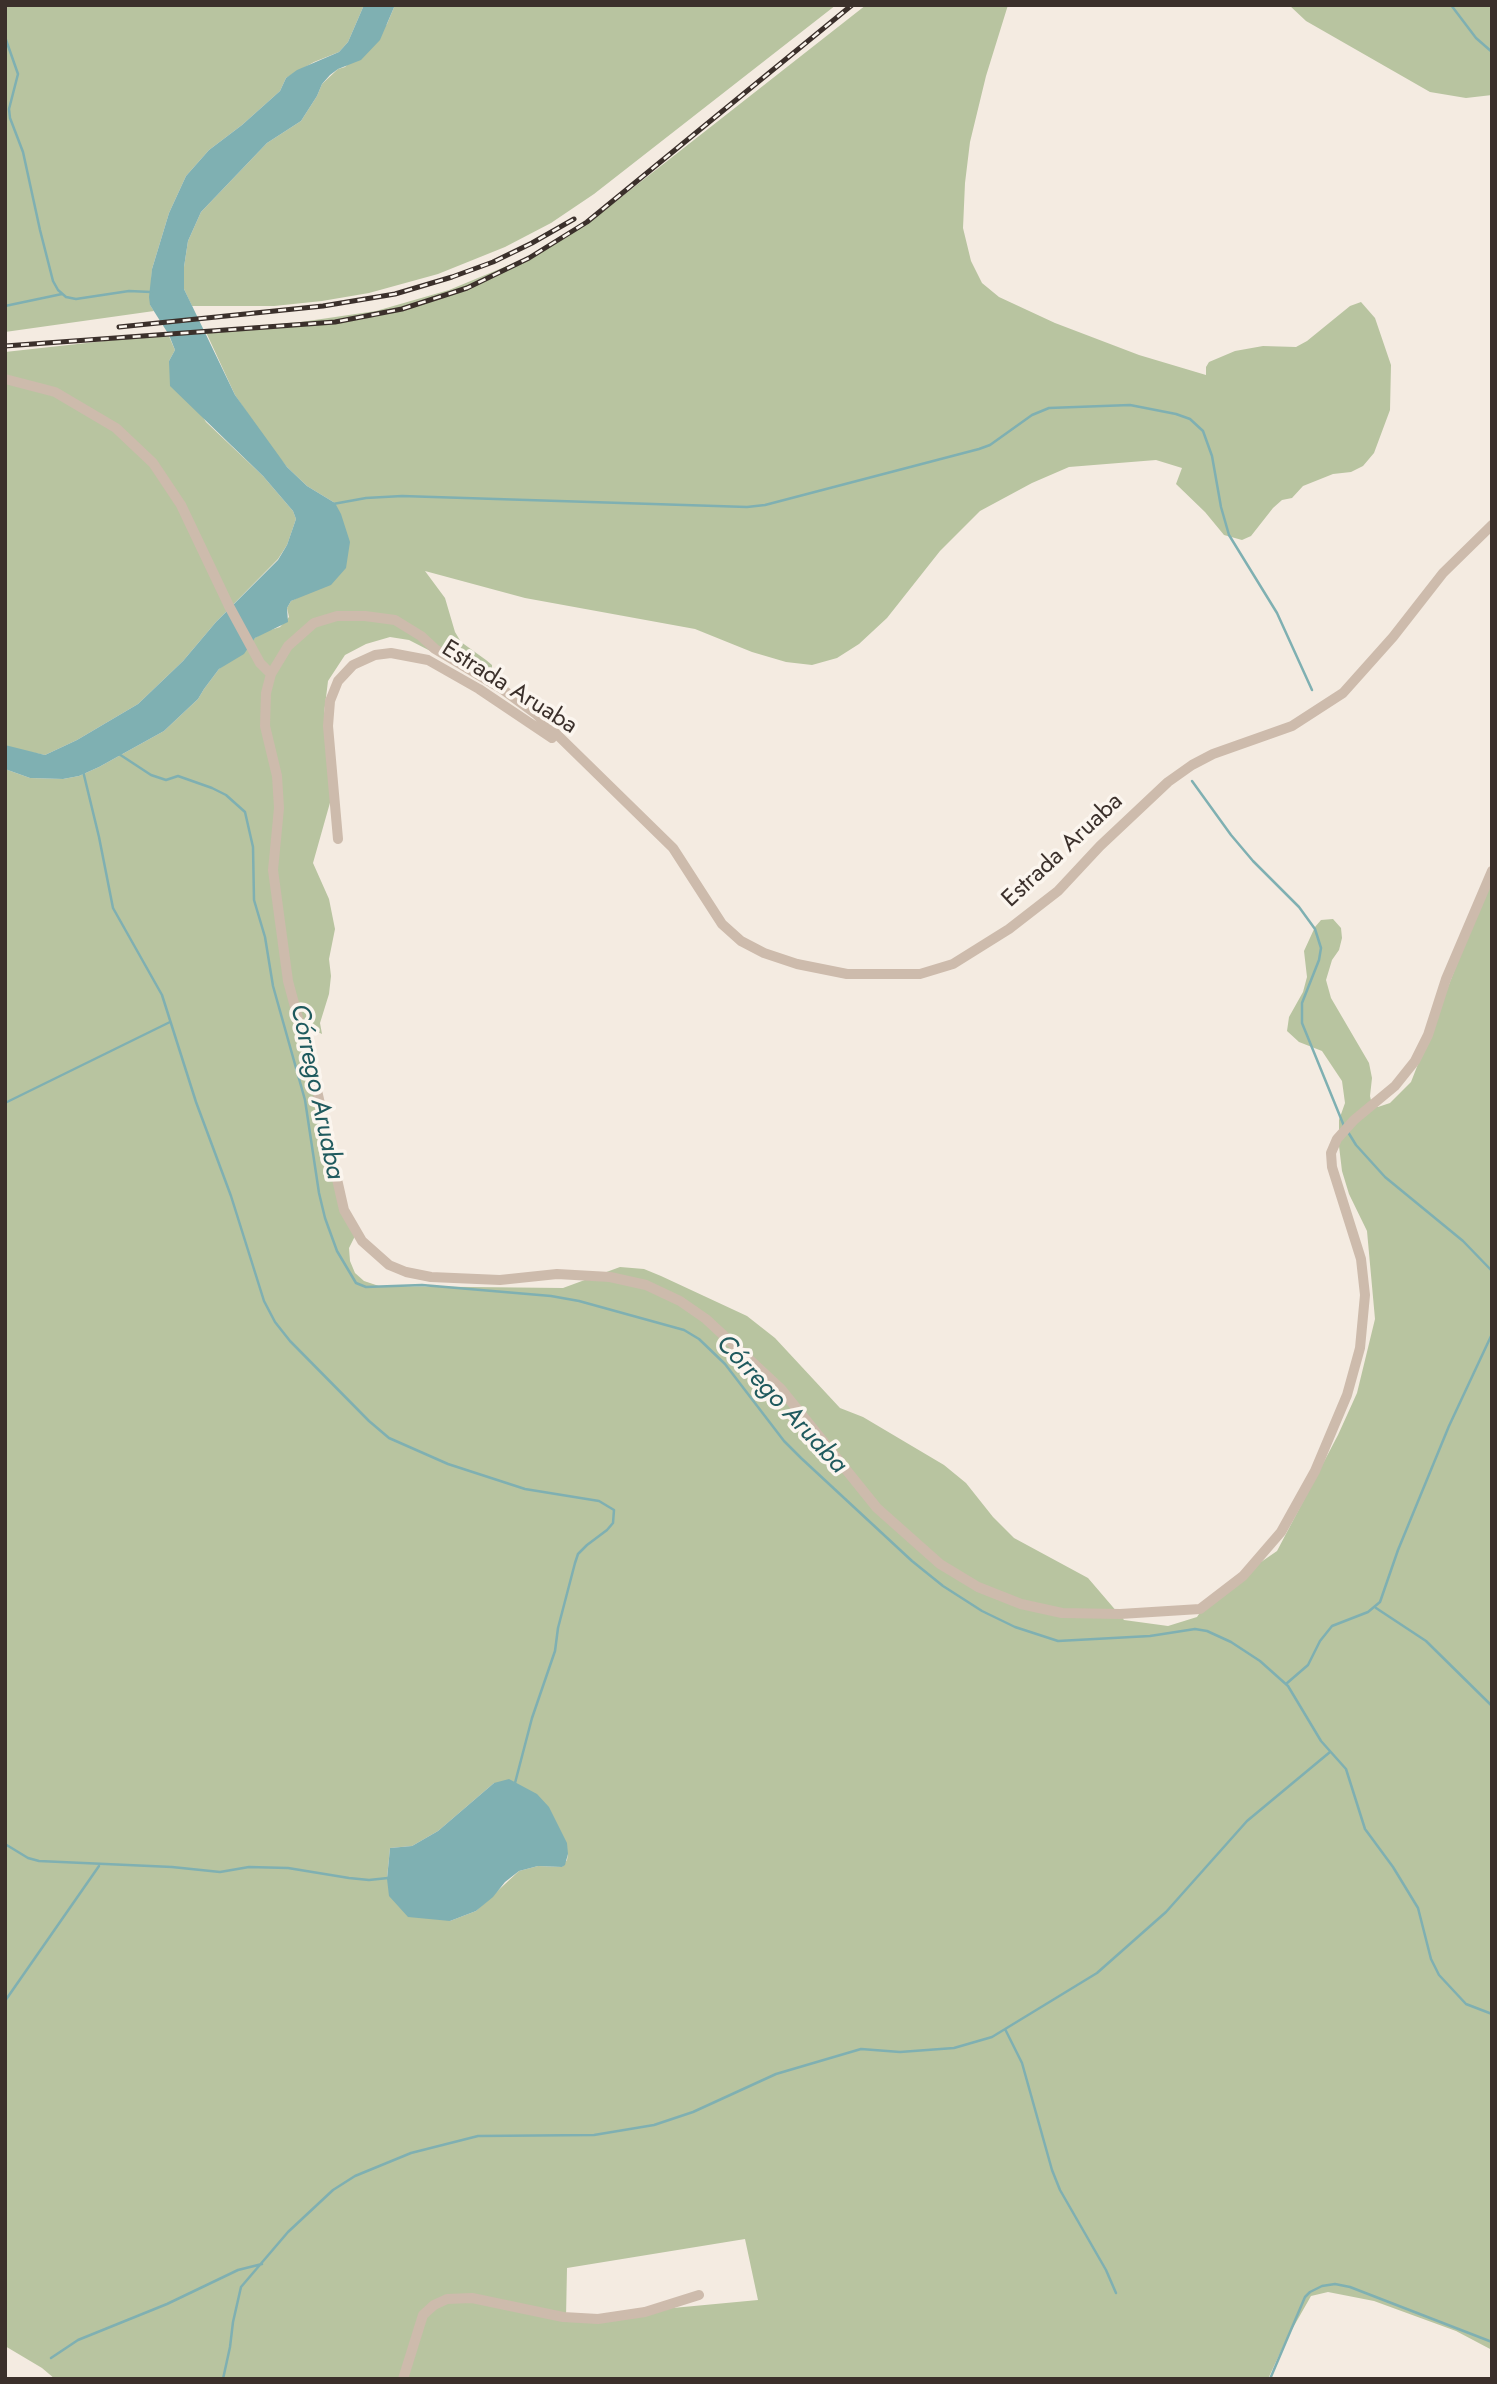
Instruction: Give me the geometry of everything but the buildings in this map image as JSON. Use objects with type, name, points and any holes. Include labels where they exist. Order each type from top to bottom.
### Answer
[{"type":"street","points":[[5,379],[55,391],[116,428],[153,463],[181,505],[229,606],[260,663],[271,674],[266,692],[265,726],[277,776],[279,808],[273,870],[288,981],[314,1077],[344,1210],[362,1241],[389,1265],[431,1277],[500,1280],[557,1274],[610,1277],[646,1285],[680,1301],[706,1319],[781,1389],[877,1508],[940,1564],[978,1587],[1021,1604],[1062,1613],[1120,1614],[1200,1609],[1243,1576],[1281,1532],[1315,1471],[1347,1395],[1360,1348],[1365,1295],[1361,1259],[1332,1167],[1331,1153],[1337,1139],[1354,1120],[1395,1086],[1415,1061],[1428,1035],[1446,979],[1492,871]]},
{"type":"street","name":"Estrada Aruaba","points":[[271,674],[288,646],[314,623],[337,616],[395,620],[536,715],[673,849],[722,924],[741,941],[764,953],[797,964],[834,971],[920,974],[953,964],[1009,929],[1058,891],[1100,846],[1168,782],[1192,765],[1213,754],[1292,726],[1343,692],[1393,637],[1443,573],[1492,525]]},
{"type":"street","name":"Estrada Aruaba","points":[[338,839],[328,726],[330,701],[338,681],[353,665],[375,655],[391,653],[428,660],[479,689],[575,753]]},
{"type":"street","points":[[403,2379],[423,2315],[434,2305],[447,2299],[472,2298],[563,2317],[598,2319],[645,2312],[699,2295]]},
{"type":"green space","points":[[5,5],[364,5],[348,42],[339,52],[286,78],[280,91],[209,150],[186,176],[169,213],[152,269],[150,305],[154,311],[5,332]]},
{"type":"green space","points":[[395,5],[836,5],[594,194],[551,223],[505,247],[438,274],[369,293],[274,306],[192,306],[184,289],[184,267],[188,241],[201,212],[267,143],[301,121],[322,84],[338,69],[345,67],[387,24]]},
{"type":"green space","points":[[866,5],[1008,5],[986,76],[970,142],[965,183],[963,228],[971,261],[982,283],[999,297],[1055,323],[1139,355],[1206,375],[1209,362],[1235,351],[1263,346],[1296,347],[1350,306],[1361,302],[1375,318],[1391,365],[1390,410],[1374,453],[1363,466],[1303,486],[1292,498],[1282,500],[1251,536],[1242,540],[1224,535],[1176,484],[1182,468],[1156,460],[1069,467],[980,511],[940,551],[887,618],[859,644],[837,658],[812,665],[786,662],[752,652],[695,629],[525,598],[425,571],[445,598],[455,632],[461,642],[492,665],[492,669],[486,675],[409,640],[390,637],[366,644],[345,655],[328,681],[324,714],[333,792],[313,863],[329,899],[335,929],[329,959],[329,994],[320,1023],[322,1034],[308,1027],[324,1136],[355,1236],[349,1248],[350,1261],[355,1273],[364,1281],[379,1286],[563,1288],[620,1267],[644,1269],[661,1276],[747,1316],[775,1338],[840,1408],[863,1417],[944,1465],[966,1483],[1014,1538],[1088,1578],[1124,1620],[1168,1626],[1197,1617],[1219,1591],[1277,1551],[1357,1393],[1375,1319],[1367,1231],[1349,1194],[1342,1171],[1339,1120],[1345,1103],[1342,1081],[1322,1051],[1299,1042],[1287,1031],[1289,1017],[1303,992],[1307,977],[1304,951],[1321,920],[1333,919],[1341,928],[1339,950],[1332,960],[1326,980],[1331,998],[1369,1063],[1372,1105],[1378,1107],[1390,1103],[1411,1082],[1492,874],[1492,2350],[1456,2331],[1374,2301],[1328,2292],[1311,2296],[1268,2379],[55,2379],[5,2346],[5,769],[30,778],[63,779],[79,776],[164,731],[198,699],[219,669],[255,638],[280,627],[289,617],[287,608],[291,601],[299,597],[335,503],[307,486],[268,444],[235,395],[205,330],[301,322],[376,311],[449,290],[519,261],[564,237],[606,209]],"holes":[[[494,1783],[568,1854],[567,1860],[562,1867],[538,1866],[519,1871],[476,1911],[450,1921],[387,1878],[390,1848],[412,1846],[438,1831]],[[745,2239],[758,2300],[566,2318],[567,2268]]]},
{"type":"green space","points":[[1289,5],[1492,5],[1492,95],[1466,98],[1430,92],[1306,21]]},
{"type":"green space","points":[[168,334],[175,350],[169,361],[206,422],[263,476],[293,511],[296,519],[287,545],[278,559],[216,622],[183,661],[138,704],[77,740],[45,755],[15,749],[5,745],[5,352]]},
{"type":"water","points":[[364,5],[395,5],[380,40],[361,60],[330,75],[301,121],[267,143],[201,212],[188,241],[184,267],[184,289],[235,395],[287,467],[307,486],[335,503],[341,514],[350,542],[346,568],[331,585],[291,601],[287,608],[288,622],[255,638],[244,654],[219,669],[198,699],[164,731],[79,776],[63,779],[30,778],[5,769],[5,745],[45,755],[77,740],[138,704],[183,661],[216,622],[278,560],[287,545],[296,519],[293,511],[263,476],[170,386],[169,361],[175,350],[150,305],[152,269],[169,213],[186,176],[209,150],[280,91],[286,78],[297,70],[339,52],[348,42]]},
{"type":"water","points":[[509,1779],[537,1794],[549,1807],[567,1843],[565,1865],[538,1866],[519,1871],[476,1911],[450,1921],[408,1917],[389,1896],[387,1879],[390,1848],[412,1846],[438,1831],[494,1783]]},
{"type":"waterway","points":[[1451,5],[1476,38],[1492,52]]},
{"type":"waterway","points":[[5,37],[18,74],[9,109],[10,118],[23,152],[40,230],[53,281],[58,290],[66,297],[76,299],[129,291],[151,292]]},
{"type":"waterway","points":[[5,306],[62,294]]},
{"type":"waterway","points":[[333,504],[366,498],[402,496],[747,507],[765,505],[979,449],[990,445],[1032,415],[1049,408],[1130,405],[1176,414],[1190,419],[1203,431],[1212,456],[1229,535],[1277,613],[1312,690]]},
{"type":"waterway","name":"Córrego Aruaba","points":[[119,754],[151,775],[166,780],[178,776],[212,788],[226,795],[245,812],[253,847],[254,900],[265,937],[273,986],[305,1100],[319,1193],[337,1251],[356,1283],[366,1287],[422,1285],[551,1296],[684,1330],[699,1339],[725,1364],[784,1441],[801,1458],[912,1561],[943,1586],[982,1611],[1015,1627],[1058,1641],[1150,1636],[1195,1629],[1207,1631],[1231,1642],[1260,1661],[1288,1686],[1321,1741],[1346,1769],[1365,1829],[1418,1908],[1431,1959],[1439,1975],[1466,2004],[1492,2014]]},
{"type":"waterway","points":[[83,771],[113,908],[162,995],[264,1301],[275,1322],[290,1341],[389,1438],[448,1464],[525,1489],[599,1501],[614,1510],[613,1523],[578,1554],[558,1628],[555,1651],[532,1718],[515,1783]]},
{"type":"waterway","points":[[1192,781],[1231,835],[1299,907],[1315,929],[1321,948],[1302,1003],[1302,1023],[1344,1126]]},
{"type":"waterway","points":[[5,1103],[170,1022]]},
{"type":"waterway","points":[[1348,1132],[1385,1177],[1463,1241],[1492,1271]]},
{"type":"waterway","points":[[1286,1684],[1308,1665],[1320,1641],[1332,1626],[1368,1612],[1380,1602],[1398,1550],[1449,1426],[1492,1334]]},
{"type":"waterway","points":[[1376,1608],[1426,1641],[1492,1706]]},
{"type":"waterway","points":[[223,2379],[241,2287],[288,2232],[333,2190],[355,2176],[411,2153],[478,2136],[594,2135],[654,2125],[693,2112],[776,2074],[861,2049],[900,2052],[954,2048],[992,2037],[1097,1973],[1166,1912],[1247,1821],[1330,1752]]},
{"type":"waterway","points":[[5,1844],[28,1858],[39,1861],[220,1872],[249,1867],[288,1868],[349,1878],[388,1878]]},
{"type":"waterway","points":[[5,2001],[99,1866]]},
{"type":"waterway","points":[[1005,2029],[1022,2063],[1060,2190],[1106,2270],[1116,2293]]},
{"type":"waterway","points":[[51,2358],[78,2340],[167,2304],[238,2270],[262,2264]]},
{"type":"waterway","points":[[1270,2379],[1305,2297],[1322,2286],[1335,2284],[1350,2287],[1492,2342]]},
{"type":"railway","points":[[5,346],[335,322],[402,309],[467,288],[529,258],[587,222],[852,5]]},
{"type":"railway","points":[[119,327],[323,306],[395,294],[493,262],[574,219]]}]
